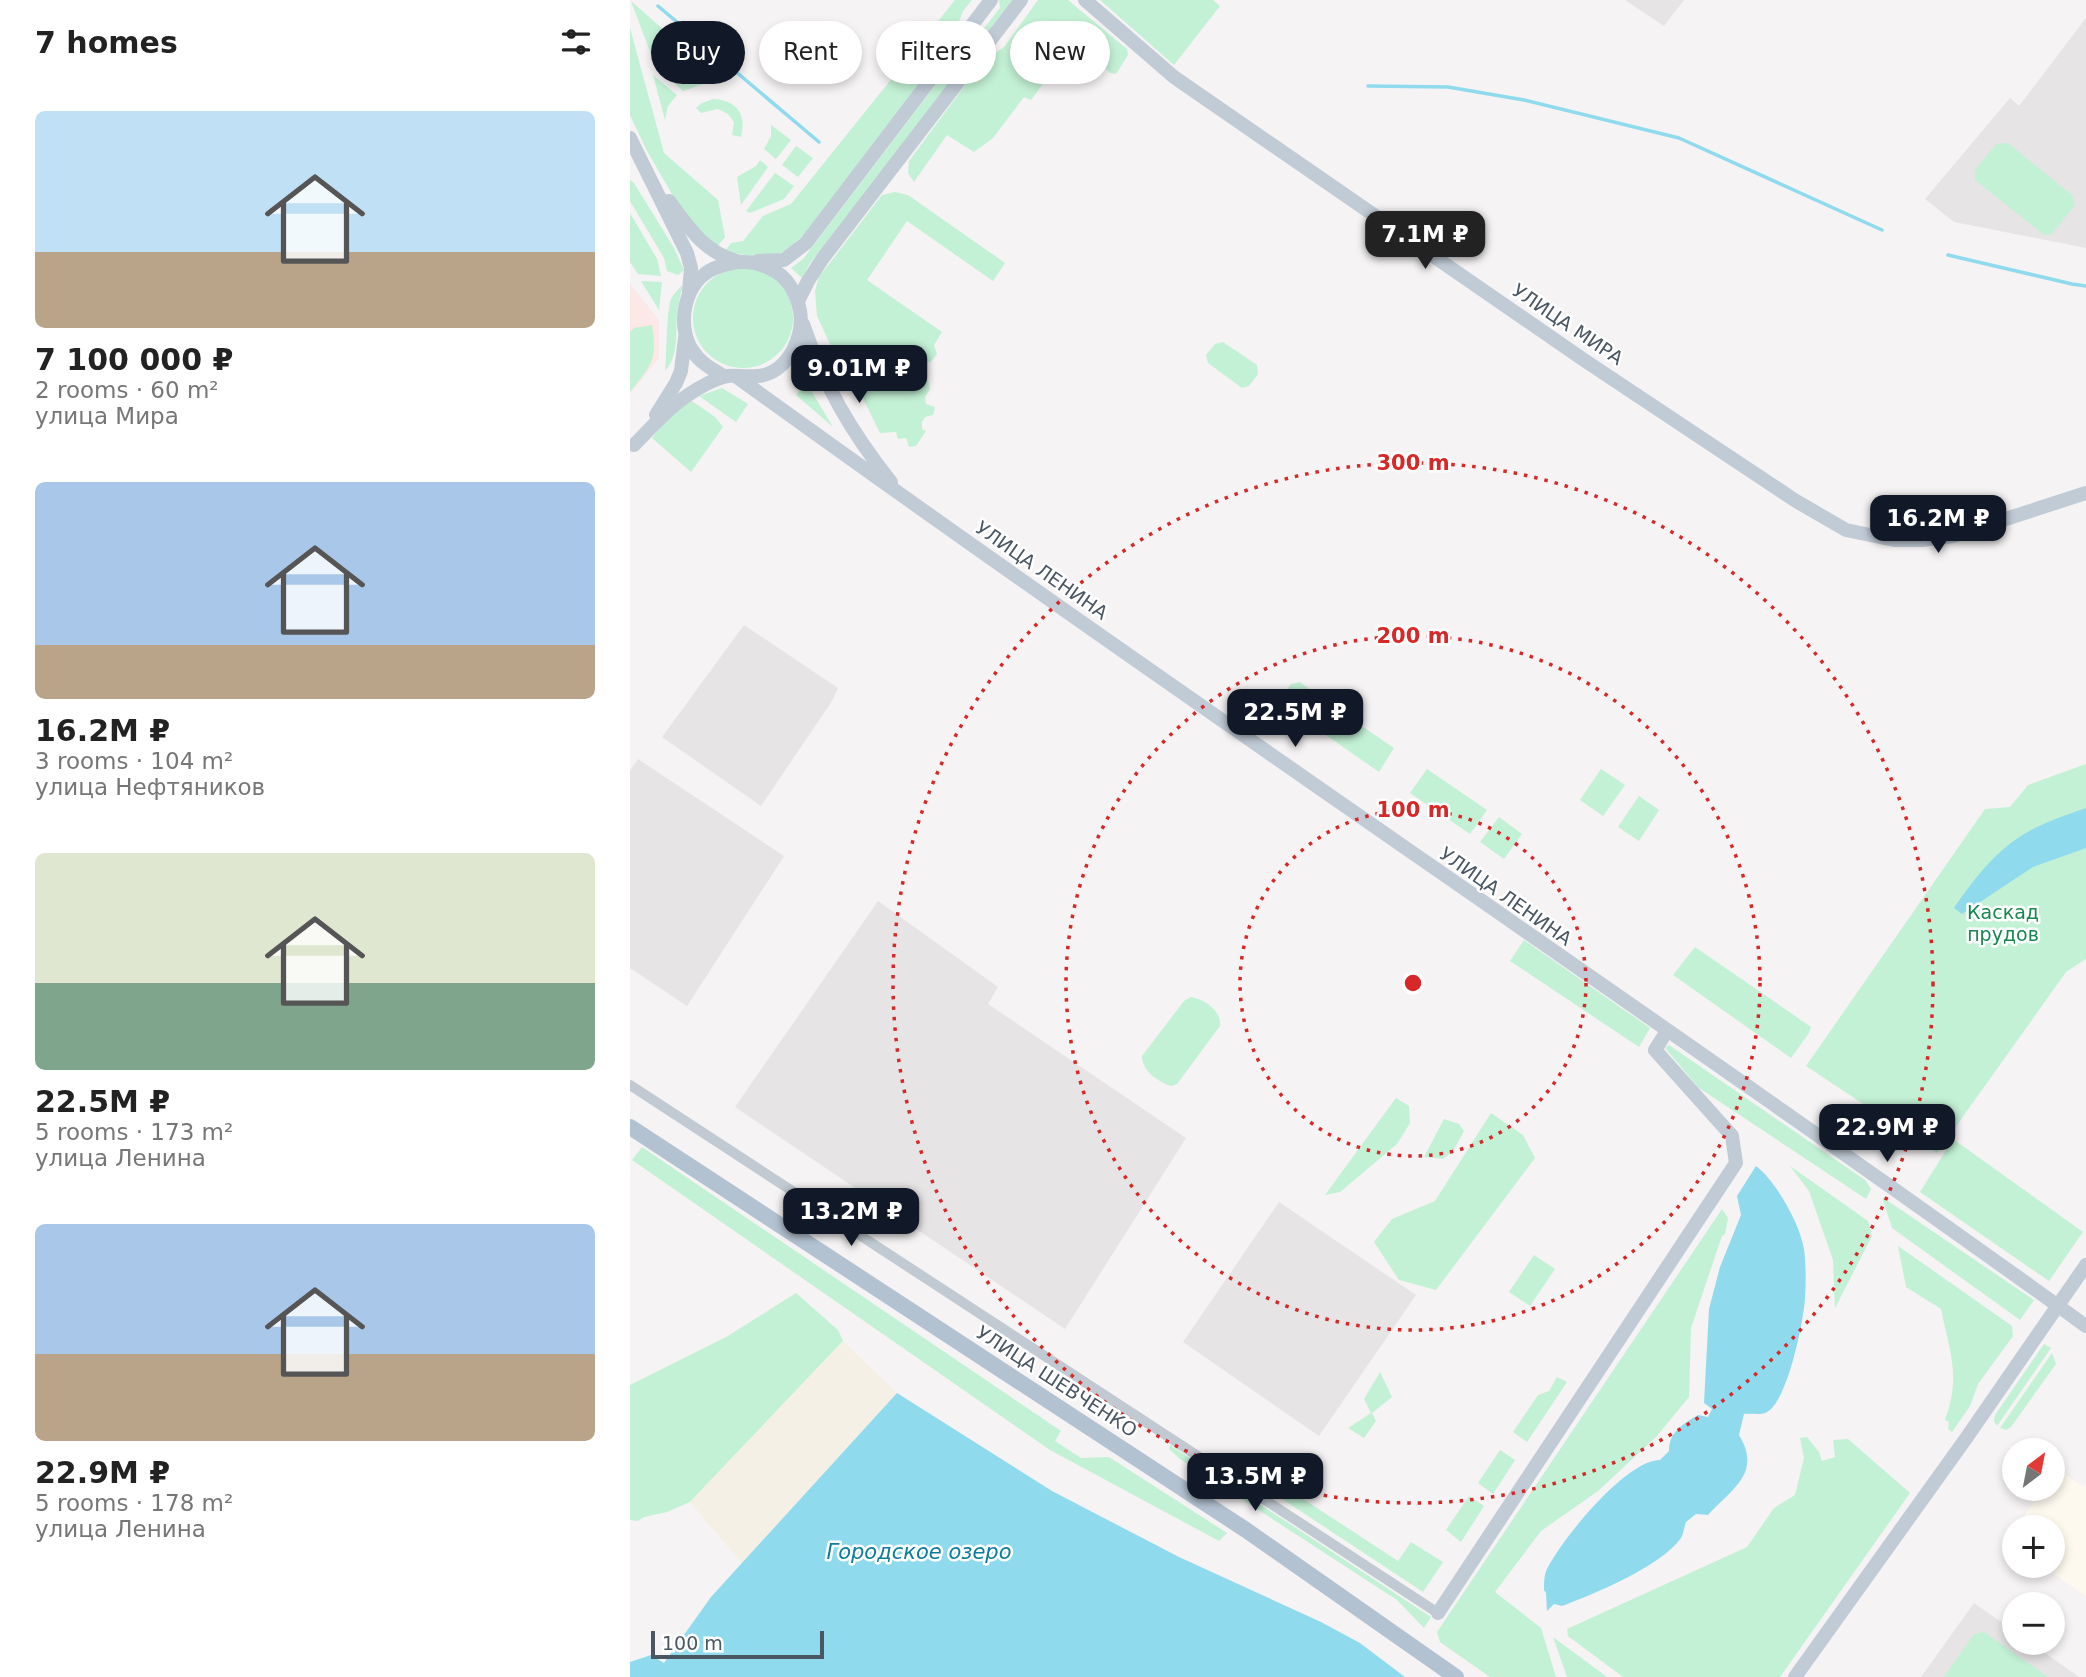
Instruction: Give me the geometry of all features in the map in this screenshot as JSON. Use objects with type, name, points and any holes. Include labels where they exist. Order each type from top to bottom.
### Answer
[{"type":"main road","name":"УЛИЦА ШЕВЧЕНКО","points":[[630,1127],[1246,1530],[1456,1677]]},
{"type":"street","points":[[975,21],[991,0]]},
{"type":"street","points":[[996,34],[1021,0]]},
{"type":"street","name":"УЛИЦА МИРА","points":[[1085,0],[1174,77],[1595,367],[1796,501],[1846,530],[1894,540],[1953,536],[2086,493]]},
{"type":"street","points":[[640,160],[694,235],[722,257],[753,262],[784,260],[806,243],[927,84]]},
{"type":"street","points":[[798,301],[823,258],[957,84]]},
{"type":"street","points":[[630,138],[687,253],[691,268],[691,286],[683,318],[685,336],[681,371],[676,383],[632,448]]},
{"type":"street","points":[[688,297],[698,280],[712,269],[737,261]]},
{"type":"street","points":[[632,448],[662,416],[688,395],[731,377],[764,375],[778,367],[790,355],[799,336],[802,319],[798,301],[789,283],[774,270],[753,262]]},
{"type":"street","name":"УЛИЦА ЛЕНИНА","points":[[802,319],[818,367],[860,443],[903,497]]},
{"type":"street","points":[[685,336],[692,351],[705,366],[731,377]]},
{"type":"street","name":"УЛИЦА ЛЕНИНА","points":[[731,377],[2086,1326]]},
{"type":"street","points":[[630,1085],[1438,1613],[1736,1163],[1732,1136],[1655,1050],[1667,1031]]},
{"type":"street","points":[[1795,1677],[2086,1265]]},
{"type":"shaded area","points":[[1625,0],[1684,0],[1664,26]]},
{"type":"shaded area","points":[[2086,18],[2086,248],[1954,222],[1925,199],[2010,98],[2019,106]]},
{"type":"shaded area","points":[[630,284],[659,320],[659,358],[630,394]]},
{"type":"shaded area","points":[[744,625],[838,688],[761,806],[662,737]]},
{"type":"shaded area","points":[[638,759],[784,856],[687,1006],[630,968],[630,771]]},
{"type":"shaded area","points":[[878,901],[998,987],[988,1004],[1186,1138],[1065,1329],[735,1107]]},
{"type":"shaded area","points":[[1279,1202],[1416,1295],[1319,1436],[1183,1342]]},
{"type":"shaded area","points":[[2065,1474],[2084,1487],[2086,1485],[2086,1596],[2060,1578],[2065,1578],[2065,1515],[2025,1515],[2034,1502],[2065,1502]]},
{"type":"shaded area","points":[[1974,1603],[2002,1623],[2002,1655],[2048,1655],[2079,1677],[1921,1677]]},
{"type":"green space","points":[[955,0],[972,0],[959,21],[938,21]]},
{"type":"green space","points":[[999,0],[1012,0],[996,21],[990,21],[1000,8]]},
{"type":"green space","points":[[1038,0],[1068,0],[1093,21],[1023,21]]},
{"type":"green space","points":[[1100,0],[1213,0],[1220,6],[1174,65]]},
{"type":"green space","points":[[631,1],[654,21],[651,21],[651,54]]},
{"type":"green space","points":[[630,28],[664,153],[718,200],[725,237],[716,248],[701,236],[676,201],[630,115]]},
{"type":"green space","points":[[1110,35],[1127,49],[1128,55],[1116,74],[1110,73]]},
{"type":"green space","points":[[1010,39],[1010,84],[1043,84],[1031,100],[1024,97],[993,138],[974,152],[947,135],[914,182],[908,173],[909,161],[966,84],[996,84],[996,52]]},
{"type":"green space","points":[[655,84],[664,84],[677,95],[668,106],[665,120]]},
{"type":"green space","points":[[675,84],[703,84],[683,91]]},
{"type":"green space","points":[[887,84],[919,84],[803,236],[784,252],[774,255],[753,256],[726,250],[731,243],[743,241],[763,216],[791,204]]},
{"type":"green space","points":[[936,84],[949,84],[809,265],[802,278],[791,268],[803,259]]},
{"type":"green space","points":[[713,99],[728,102],[738,110],[743,122],[741,137],[732,135],[734,122],[728,114],[718,109],[701,113],[696,108]]},
{"type":"green space","points":[[771,125],[791,140],[776,159],[764,149],[771,136]]},
{"type":"green space","points":[[2008,143],[2072,195],[2075,205],[2052,234],[2044,235],[1975,180],[1975,170],[1996,144]]},
{"type":"green space","points":[[796,146],[813,158],[798,177],[782,165]]},
{"type":"green space","points":[[760,160],[768,167],[741,205],[737,177],[756,166]]},
{"type":"green space","points":[[775,173],[794,186],[784,199],[750,213],[746,211]]},
{"type":"green space","points":[[630,180],[674,248],[684,270],[678,275],[667,271],[664,258],[630,201]]},
{"type":"green space","points":[[895,192],[908,195],[1005,263],[993,281],[907,221],[867,280],[942,332],[934,345],[937,354],[931,362],[919,361],[914,372],[918,377],[928,380],[930,389],[925,397],[926,404],[935,407],[933,415],[925,417],[922,422],[922,429],[926,431],[916,446],[909,447],[906,438],[898,439],[896,432],[880,433],[844,360],[830,344],[817,316],[815,291],[819,277],[882,195]]},
{"type":"green space","points":[[630,213],[657,259],[661,276],[638,274],[630,262]]},
{"type":"green space","points":[[743,268],[762,272],[778,283],[789,299],[793,318],[789,337],[778,353],[762,364],[743,368],[724,364],[708,353],[697,337],[693,318],[697,299],[708,283],[724,272]]},
{"type":"green space","points":[[641,281],[662,282],[659,310]]},
{"type":"green space","points":[[683,284],[678,303],[675,348],[665,371],[670,302]]},
{"type":"green space","points":[[652,325],[654,347],[651,362],[630,392],[630,332],[634,328]]},
{"type":"green space","points":[[1223,342],[1257,365],[1258,374],[1249,386],[1242,388],[1208,363],[1206,355],[1215,344]]},
{"type":"green space","points":[[806,382],[833,427],[796,395]]},
{"type":"green space","points":[[722,388],[748,404],[736,422],[699,396]]},
{"type":"green space","points":[[689,399],[715,417],[723,427],[691,472],[652,438],[674,410]]},
{"type":"green space","points":[[1300,682],[1323,699],[1306,723],[1278,703],[1291,684]]},
{"type":"green space","points":[[1338,710],[1394,748],[1379,772],[1323,733]]},
{"type":"green space","name":"Каскад прудов","points":[[2086,764],[2086,959],[2066,972],[1937,1153],[1806,1066],[1985,809],[2010,807],[2028,785]]},
{"type":"green space","points":[[1427,769],[1487,810],[1470,834],[1410,793]]},
{"type":"green space","points":[[1601,769],[1625,785],[1603,816],[1580,800]]},
{"type":"green space","points":[[1639,796],[1659,810],[1639,841],[1618,827]]},
{"type":"green space","points":[[1499,817],[1522,834],[1504,859],[1480,842]]},
{"type":"green space","points":[[1524,940],[1650,1028],[1639,1047],[1510,961]]},
{"type":"green space","points":[[1695,947],[1811,1027],[1791,1058],[1673,975]]},
{"type":"green space","points":[[1191,997],[1212,1007],[1220,1026],[1177,1084],[1171,1086],[1151,1075],[1142,1056],[1184,1001]]},
{"type":"green space","points":[[1669,1045],[1865,1180],[1871,1189],[1866,1199],[1699,1088],[1665,1048]]},
{"type":"green space","points":[[1396,1098],[1409,1106],[1410,1123],[1397,1144],[1340,1192],[1325,1195]]},
{"type":"green space","points":[[1491,1113],[1523,1135],[1535,1158],[1436,1290],[1399,1280],[1374,1242],[1392,1219],[1435,1201]]},
{"type":"green space","points":[[1444,1119],[1459,1124],[1464,1131],[1453,1151],[1443,1159],[1424,1157]]},
{"type":"green space","points":[[1953,1139],[2083,1232],[2049,1281],[1920,1192]]},
{"type":"green space","points":[[642,1147],[1061,1431],[1055,1441],[1081,1458],[1109,1457],[1227,1533],[1219,1541],[1050,1450],[632,1160]]},
{"type":"green space","points":[[1790,1166],[1868,1221],[1872,1236],[1835,1308],[1833,1260],[1809,1191]]},
{"type":"green space","points":[[1882,1197],[2034,1300],[2020,1320],[1892,1228]]},
{"type":"green space","points":[[1722,1209],[1728,1218],[1725,1234],[1722,1236],[1691,1328],[1689,1397],[1656,1437],[1598,1491],[1541,1531],[1495,1592],[1541,1628],[1556,1677],[1490,1677],[1440,1642],[1437,1632]]},
{"type":"green space","points":[[1898,1246],[2012,1326],[2013,1336],[1978,1384],[1970,1406],[1952,1432],[1948,1429],[1949,1422],[1945,1420],[1952,1390],[1952,1364],[1941,1309],[1906,1287]]},
{"type":"green space","points":[[1534,1255],[1555,1269],[1530,1306],[1509,1292]]},
{"type":"green space","points":[[796,1293],[838,1330],[843,1341],[690,1502],[638,1521],[630,1520],[630,1385],[728,1336]]},
{"type":"green space","points":[[2044,1344],[2051,1348],[1997,1426],[1995,1415]]},
{"type":"green space","points":[[2052,1353],[2056,1364],[2011,1427],[2006,1430],[2000,1428]]},
{"type":"green space","points":[[1380,1372],[1392,1397],[1372,1413],[1376,1421],[1364,1438],[1348,1428],[1371,1413],[1364,1399]]},
{"type":"green space","points":[[1557,1377],[1567,1382],[1527,1442],[1513,1432],[1538,1395],[1549,1391]]},
{"type":"green space","points":[[1807,1437],[1819,1452],[1822,1461],[1835,1457],[1833,1440],[1848,1439],[1910,1493],[1780,1677],[1623,1677],[1568,1636],[1567,1629],[1747,1547],[1774,1508],[1795,1495],[1804,1458],[1800,1438]]},
{"type":"green space","points":[[1170,1445],[1431,1617],[1424,1628],[1397,1600],[1180,1459],[1169,1449]]},
{"type":"green space","points":[[1500,1450],[1515,1460],[1493,1494],[1478,1483]]},
{"type":"green space","points":[[1265,1474],[1398,1561],[1411,1542],[1443,1562],[1423,1592],[1249,1477]]},
{"type":"green space","points":[[1469,1496],[1484,1506],[1461,1542],[1446,1530]]},
{"type":"green space","points":[[1984,1632],[2002,1645],[2002,1655],[2017,1655],[2048,1677],[1944,1677],[1974,1634]]},
{"type":"green space","points":[[1553,1637],[1607,1677],[1567,1677]]},
{"type":"sand","points":[[843,1341],[897,1393],[742,1563],[690,1502]]},
{"type":"water","points":[[2086,808],[2086,848],[2033,867],[1962,914],[1954,908],[1980,873],[2010,844],[2041,825]]},
{"type":"water","points":[[1756,1166],[1779,1192],[1798,1228],[1804,1249],[1806,1286],[1798,1342],[1780,1395],[1773,1407],[1765,1413],[1744,1414],[1739,1435],[1747,1460],[1742,1479],[1708,1515],[1696,1514],[1686,1522],[1681,1538],[1658,1559],[1609,1586],[1562,1606],[1554,1604],[1547,1611],[1544,1590],[1546,1571],[1580,1521],[1630,1473],[1646,1463],[1660,1460],[1669,1451],[1671,1439],[1682,1425],[1698,1415],[1708,1417],[1712,1409],[1704,1403],[1709,1309],[1720,1267],[1741,1215],[1737,1196]]},
{"type":"water","name":"Городское озеро","points":[[897,1393],[1052,1491],[1179,1557],[1321,1622],[1360,1643],[1405,1677],[630,1677],[630,1662],[651,1655],[664,1663],[711,1597]]},
{"type":"waterway","points":[[658,6],[819,142]]},
{"type":"waterway","points":[[1368,86],[1448,87],[1524,100],[1679,138],[1882,230]]},
{"type":"waterway","points":[[1948,255],[2086,286]]}]
